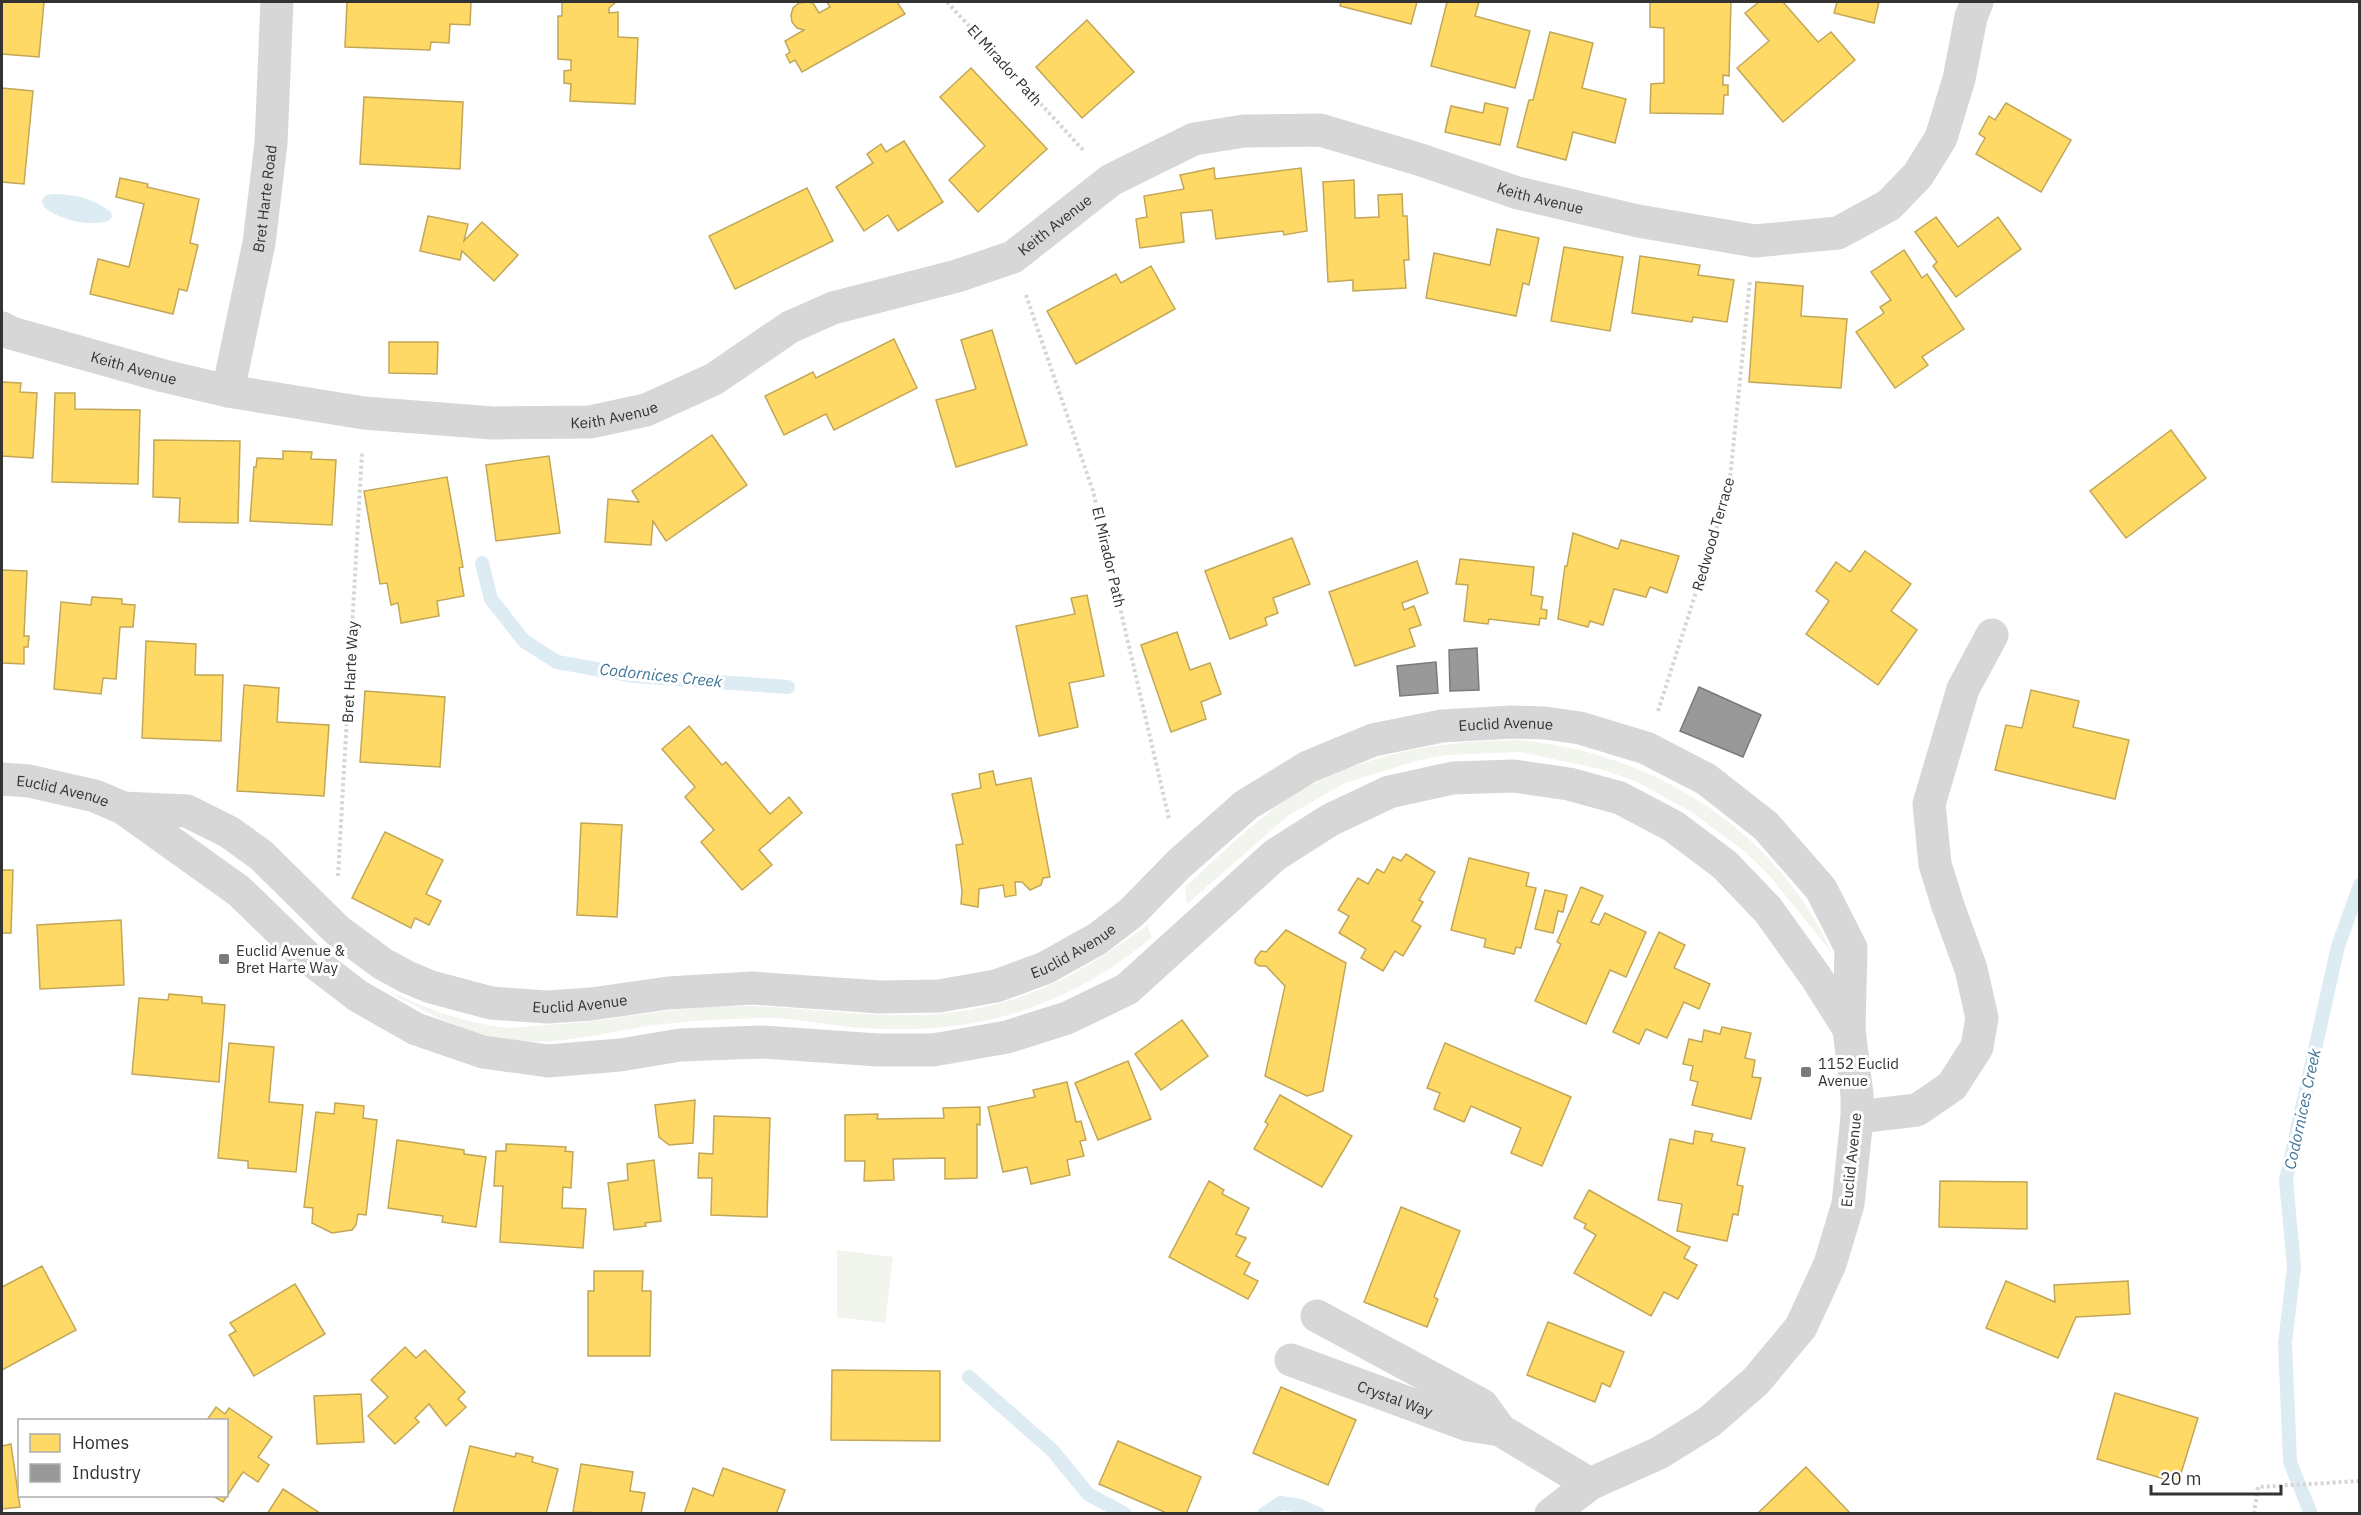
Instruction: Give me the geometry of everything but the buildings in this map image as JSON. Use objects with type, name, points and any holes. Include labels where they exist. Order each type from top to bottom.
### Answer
[{"type":"street","name":"Bret Harte Road","points":[[228,391],[259,243],[271,143],[277,2]]},
{"type":"street","name":"Keith Avenue","points":[[2,328],[11,333],[153,373],[228,391],[364,413],[493,423],[590,423],[646,410],[714,379],[790,327],[833,308],[957,276],[1013,257],[1112,180],[1194,139],[1244,130],[1320,130],[1518,193],[1638,221],[1755,241],[1838,233],[1889,205],[1918,175],[1941,138],[1959,79],[1971,17],[1977,2]]},
{"type":"street","points":[[1857,1117],[1917,1110],[1952,1086],[1977,1047],[1982,1018],[1971,969],[1935,864],[1929,804],[1963,689],[1992,635]]},
{"type":"street","name":"Euclid Avenue","points":[[123,808],[187,811],[229,832],[261,855],[337,930],[383,964],[431,987],[491,1003],[547,1007],[591,1004],[668,993],[752,988],[880,997],[939,996],[996,986],[1045,968],[1097,939],[1123,919],[1179,864],[1246,805],[1308,767],[1373,740],[1442,726],[1512,722],[1545,723],[1580,728],[1646,748],[1706,779],[1766,826],[1821,889],[1851,948],[1849,1029],[1857,1095],[1857,1117],[1848,1204],[1830,1264],[1801,1327],[1756,1381],[1710,1422],[1659,1454],[1590,1484],[1551,1514]]},
{"type":"street","name":"Euclid Avenue","points":[[2,779],[29,781],[94,796],[123,808],[239,891],[307,957],[358,996],[416,1029],[483,1052],[548,1061],[620,1055],[680,1045],[762,1042],[878,1050],[933,1050],[1007,1037],[1067,1018],[1127,989],[1275,855],[1330,820],[1389,792],[1453,778],[1514,776],[1569,784],[1620,798],[1673,826],[1725,864],[1768,910],[1816,977],[1849,1029]]},
{"type":"street","name":"Crystal Way","points":[[1317,1316],[1482,1405],[1500,1430]]},
{"type":"street","name":"Crystal Way","points":[[1291,1360],[1468,1425],[1500,1430],[1590,1484]]},
{"type":"path","name":"El Mirador Path","points":[[947,2],[1062,128]]},
{"type":"path","name":"Redwood Terrace","points":[[1646,748],[1729,489],[1755,241]]},
{"type":"path","name":"El Mirador Path","points":[[1013,257],[1094,491],[1179,864]]},
{"type":"path","name":"Bret Harte Way","points":[[337,930],[337,886],[364,413]]},
{"type":"path","points":[[2254,1514],[2258,1487],[2360,1481]]},
{"type":"shaded area","points":[[51,194],[90,200],[111,212],[112,217],[100,223],[83,223],[58,216],[44,207],[42,201],[45,196]]},
{"type":"shaded area","points":[[1518,740],[1562,746],[1604,757],[1644,772],[1683,791],[1719,814],[1752,842],[1782,873],[1812,914],[1832,953],[1769,875],[1744,851],[1693,813],[1635,781],[1600,769],[1520,752],[1446,755],[1419,760],[1345,783],[1289,815],[1187,904],[1185,887],[1253,825],[1300,790],[1350,768],[1397,753],[1468,742]]},
{"type":"shaded area","points":[[1149,924],[1148,928],[1152,937],[1086,983],[1052,1000],[980,1022],[942,1027],[862,1028],[787,1019],[746,1018],[667,1024],[554,1041],[521,1041],[474,1032],[430,1014],[388,991],[456,1018],[506,1028],[723,1006],[778,1007],[894,1015],[951,1013],[1004,1002],[1048,986],[1090,964]]},
{"type":"shaded area","points":[[837,1250],[893,1257],[885,1323],[837,1317]]},
{"type":"waterway","name":"Codornices Creek","points":[[482,563],[491,599],[524,641],[557,662],[635,676],[788,687]]},
{"type":"waterway","name":"Codornices Creek","points":[[2311,1514],[2290,1462],[2285,1343],[2294,1267],[2286,1180],[2338,946],[2360,885]]},
{"type":"waterway","name":"Codornices Creek","points":[[969,1377],[1053,1451],[1088,1494],[1125,1514]]},
{"type":"waterway","name":"Codornices Creek","points":[[1264,1514],[1281,1503],[1300,1506],[1318,1514]]},
{"type":"place","name":"Euclid Avenue & Bret Harte Way","points":[[224,959]]},
{"type":"place","name":"1152 Euclid Avenue","points":[[1806,1072]]}]
